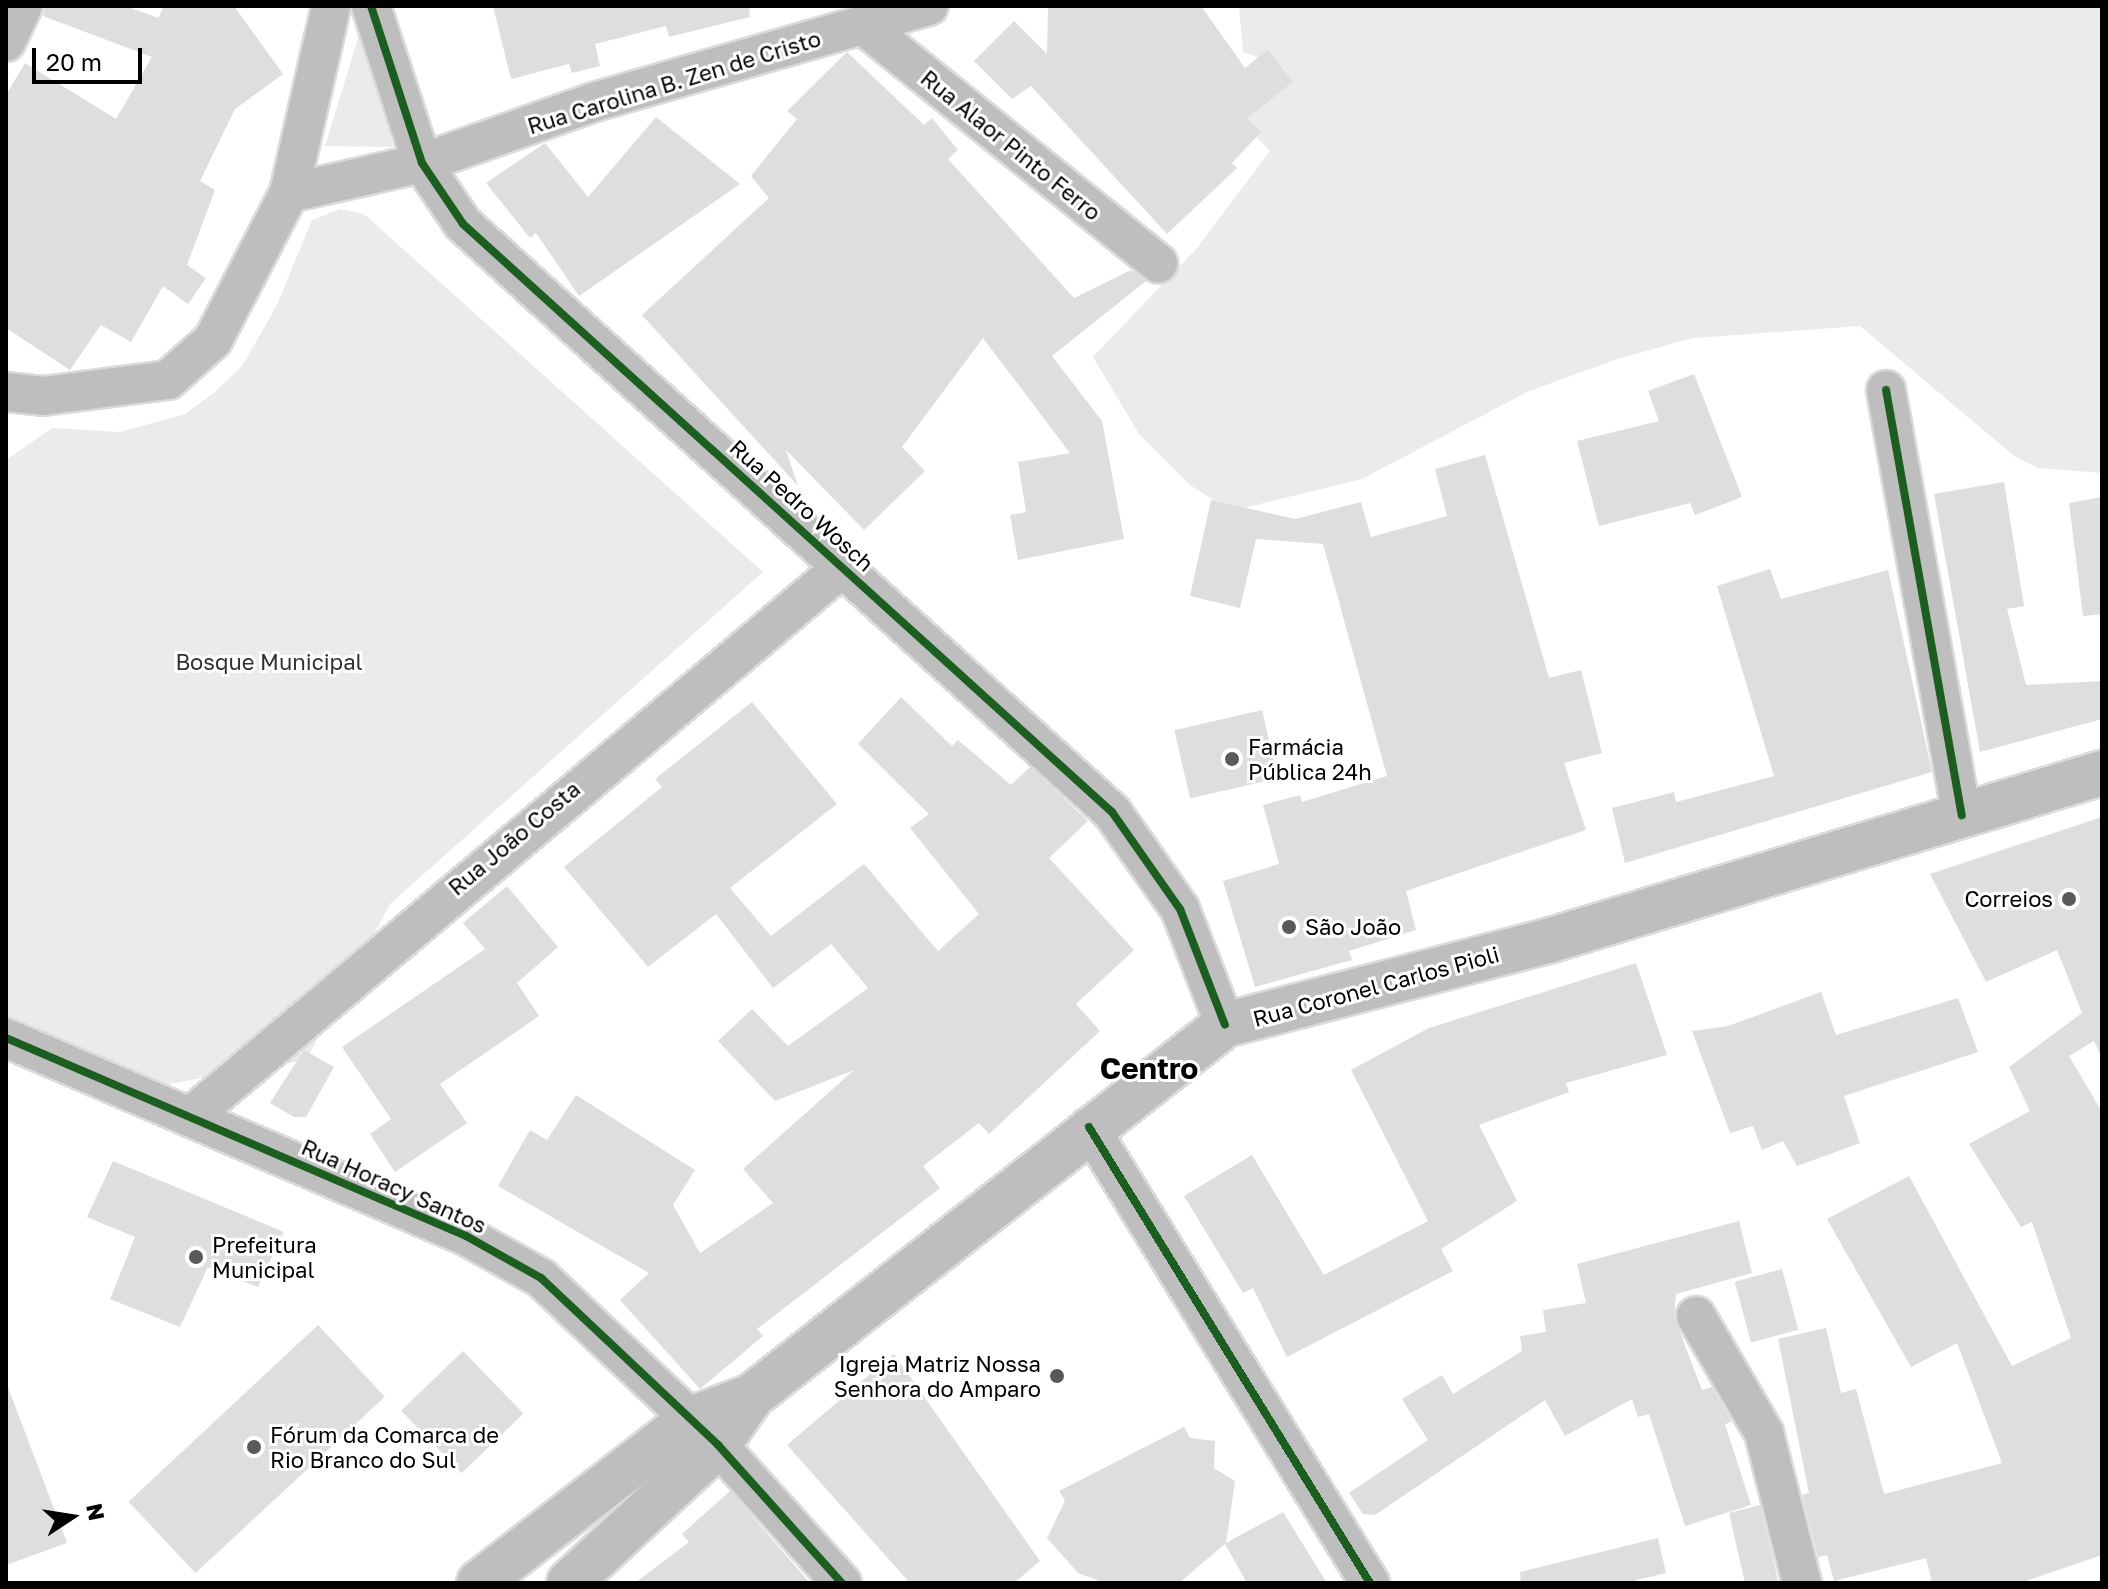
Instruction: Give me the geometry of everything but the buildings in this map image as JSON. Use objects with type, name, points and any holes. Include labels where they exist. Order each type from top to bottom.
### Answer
[{"type":"main road","name":"Rua Coronel Carlos Pioli","points":[[704,1432],[1089,1127],[1225,1025],[1551,940],[2101,775]]},
{"type":"main road","points":[[479,1583],[704,1432]]},
{"type":"main road","points":[[569,1583],[704,1432]]},
{"type":"street","points":[[6,42],[23,6]]},
{"type":"street","points":[[6,392],[43,396],[168,380],[213,340],[289,193],[331,6]]},
{"type":"street","name":"Rua Pedro Wosch","points":[[371,6],[422,163],[463,224],[1112,812],[1180,909],[1225,1025]]},
{"type":"street","name":"Rua Carolina B. Zen de Cristo","points":[[289,193],[422,163],[594,102],[928,6]]},
{"type":"street","name":"Rua Alaor Pinto Ferro","points":[[864,26],[1158,263]]},
{"type":"street","points":[[1886,390],[1962,815]]},
{"type":"street","name":"Rua João Costa","points":[[190,1117],[844,566]]},
{"type":"street","name":"Rua Horacy Santos","points":[[6,1038],[466,1236],[541,1278],[704,1432],[842,1583]]},
{"type":"street","points":[[1089,1127],[1370,1583]]},
{"type":"street","points":[[1696,1316],[1764,1433],[1802,1583]]},
{"type":"green space","points":[[1239,6],[2102,6],[2102,473],[2038,468],[2014,456],[1860,326],[1693,338],[1617,359],[1527,392],[1362,479],[1231,511],[1190,485],[1139,434],[1093,357],[1197,248],[1270,151],[1235,114],[1260,58],[1243,52]]},
{"type":"green space","points":[[363,22],[393,147],[325,146]]},
{"type":"green space","name":"Bosque Municipal","points":[[340,209],[364,214],[763,572],[390,904],[306,1060],[139,1089],[24,1022],[6,1023],[6,460],[52,428],[120,432],[185,414],[215,392],[242,366],[276,307],[312,220]]},
{"type":"cycle path","points":[[371,6],[422,163],[463,224],[1112,812],[1180,909],[1225,1025]]},
{"type":"cycle path","points":[[1886,390],[1962,815]]},
{"type":"cycle path","points":[[6,1038],[466,1236],[541,1278],[718,1445],[842,1583]]},
{"type":"cycle path","points":[[1089,1127],[1370,1583]]},
{"type":"place","name":"Farmácia Pública 24h","points":[[1232,759]]},
{"type":"place","name":"Correios","points":[[2069,899]]},
{"type":"place","name":"São João","points":[[1289,927]]},
{"type":"place","name":"Prefeitura Municipal","points":[[196,1257]]},
{"type":"place","name":"Igreja Matriz Nossa Senhora do Amparo","points":[[1057,1376]]},
{"type":"place","name":"Fórum da Comarca de Rio Branco do Sul","points":[[254,1447]]},
{"type":"district","name":"Centro","points":[[1149,1068]]}]
